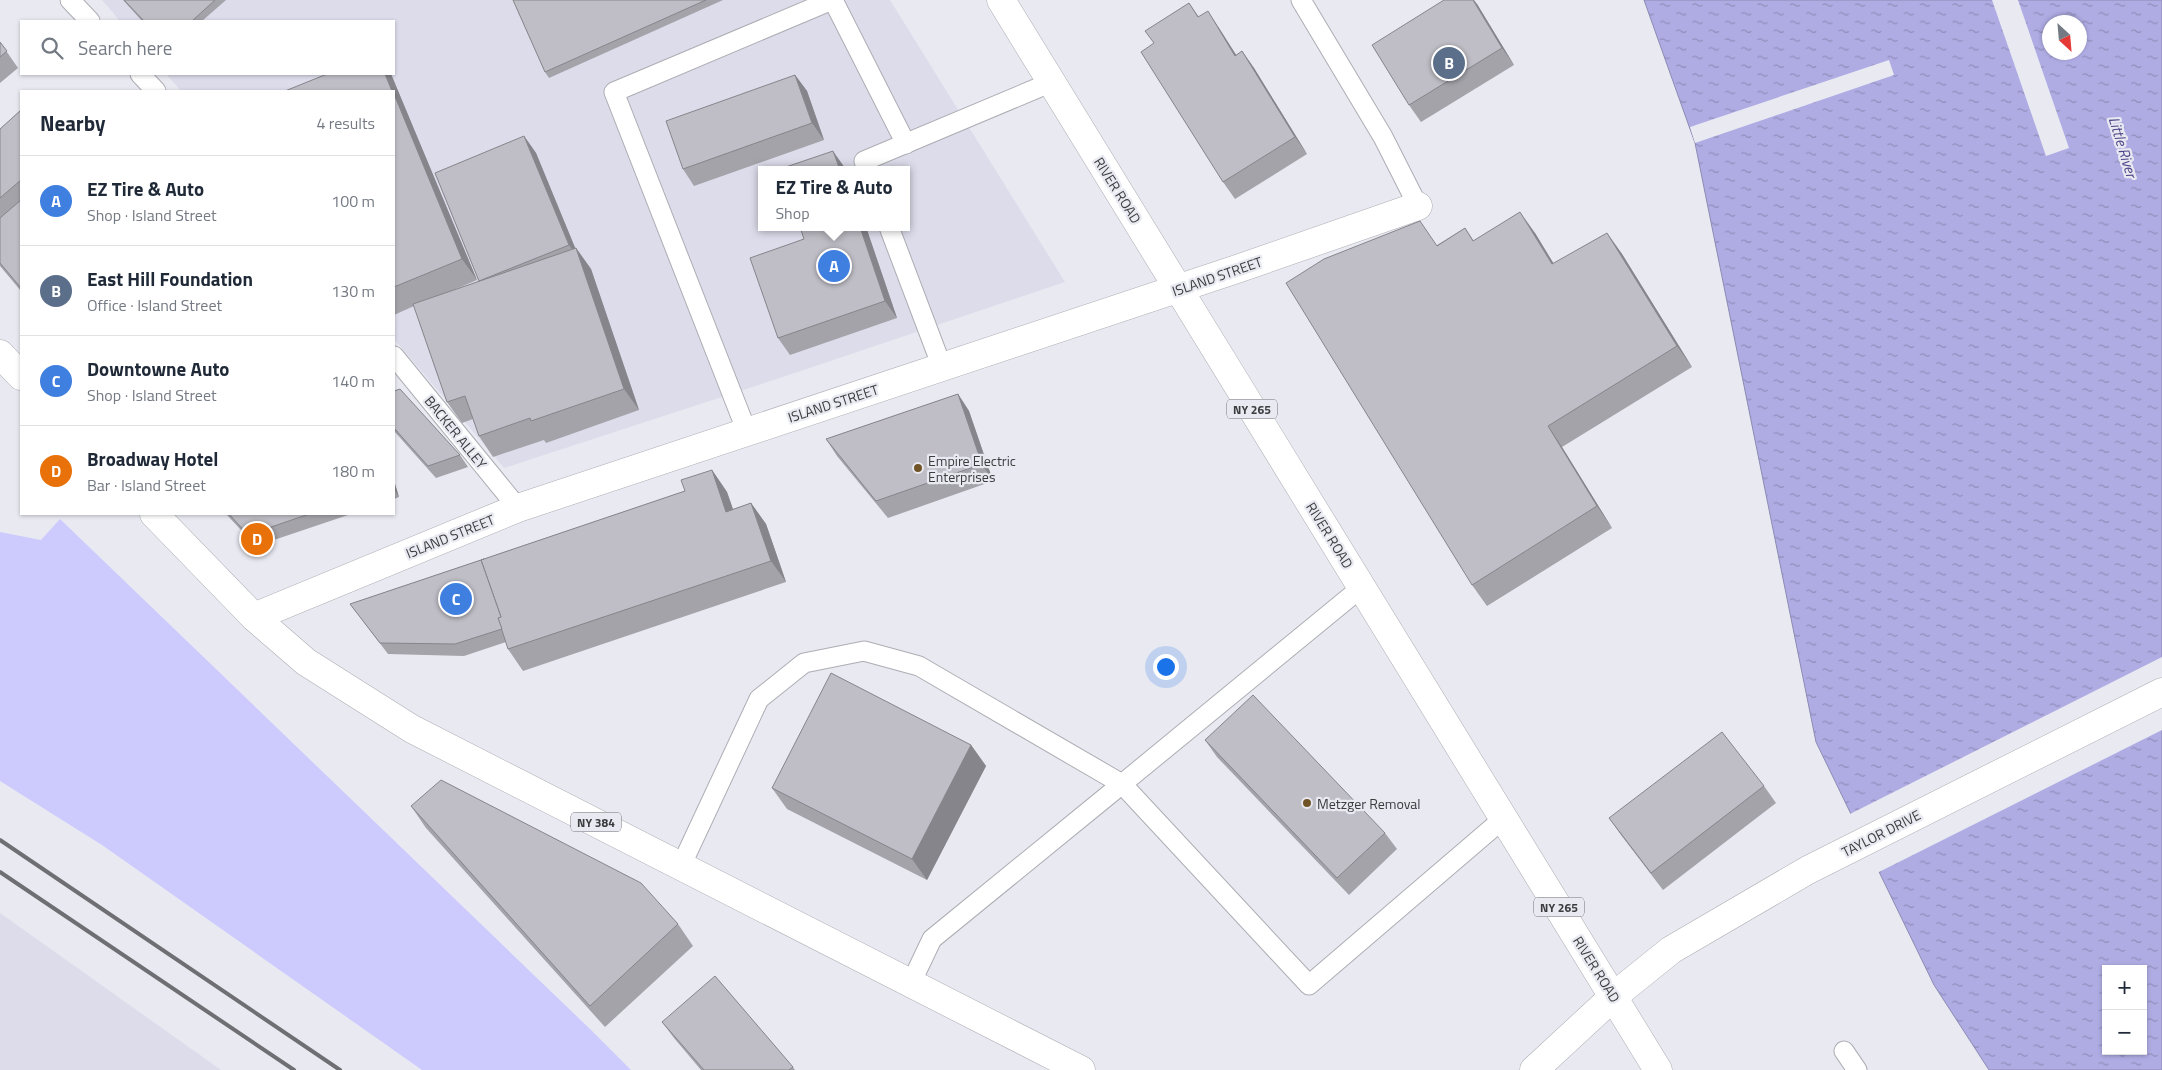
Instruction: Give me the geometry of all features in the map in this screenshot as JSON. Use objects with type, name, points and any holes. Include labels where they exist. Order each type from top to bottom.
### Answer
[{"type":"main road","name":"RIVER ROAD","points":[[1001,0],[1658,1070]]},
{"type":"main road","name":"ISLAND STREET","points":[[254,618],[518,508],[1178,289],[1418,206]]},
{"type":"main road","points":[[0,354],[20,375]]},
{"type":"main road","name":"NY 384","points":[[155,515],[254,618],[306,662],[412,729],[1080,1070]]},
{"type":"main road","name":"TAYLOR DRIVE","points":[[1534,1070],[1614,996],[1671,950],[1808,870],[2162,692]]},
{"type":"lane","points":[[70,0],[89,20]]},
{"type":"lane","points":[[746,432],[614,92],[833,0],[906,144]]},
{"type":"lane","points":[[1301,0],[1383,138],[1418,206]]},
{"type":"lane","points":[[141,75],[155,90]]},
{"type":"lane","points":[[866,166],[864,161],[1052,82]]},
{"type":"lane","points":[[891,231],[942,367]]},
{"type":"lane","name":"BACKER ALLEY","points":[[395,357],[518,508]]},
{"type":"lane","points":[[910,983],[932,940],[1362,587]]},
{"type":"lane","points":[[681,866],[759,699],[804,664],[864,651],[919,666],[1122,784],[1309,985],[1504,818]]},
{"type":"lane","points":[[1844,1051],[1857,1070]]},
{"type":"shaded area","points":[[102,0],[890,0],[1065,282],[504,468],[395,340],[395,90],[180,90],[167,75],[395,75],[395,20],[119,20]]},
{"type":"shaded area","points":[[60,519],[631,1070],[422,1070],[102,845],[0,781],[0,532],[41,540]]},
{"type":"shaded area","points":[[0,913],[221,1070],[0,1070]]},
{"type":"water","name":"Little River","points":[[1644,0],[2162,0],[2162,1070],[1989,1070],[1934,985],[1816,742],[1695,143]]},
{"type":"pier","points":[[1992,0],[2018,0],[2069,148],[2046,156]]},
{"type":"pier","points":[[1889,60],[1894,75],[1695,143],[1690,127]]},
{"type":"pier","points":[[2162,657],[2162,730],[1877,873],[1848,815]]},
{"type":"building","points":[[124,0],[215,0],[193,20],[143,20]]},
{"type":"building","points":[[513,0],[706,0],[545,72]]},
{"type":"building","points":[[1444,0],[1473,0],[1502,48],[1409,105],[1372,45]]},
{"type":"building","points":[[1189,3],[1198,17],[1208,11],[1235,56],[1242,51],[1295,137],[1223,182],[1141,52],[1154,43],[1145,31]]},
{"type":"building","points":[[0,42],[7,51],[0,57]]},
{"type":"building","points":[[325,75],[385,75],[392,90],[287,90]]},
{"type":"building","points":[[795,75],[812,123],[683,169],[666,121]]},
{"type":"building","points":[[395,96],[462,259],[395,287]]},
{"type":"building","points":[[20,111],[20,181],[0,198],[0,129]]},
{"type":"building","points":[[524,136],[569,245],[479,281],[435,173]]},
{"type":"building","points":[[833,151],[839,166],[789,166]]},
{"type":"building","points":[[20,201],[20,287],[0,263],[0,218]]},
{"type":"building","points":[[1520,212],[1552,264],[1607,233],[1677,346],[1548,426],[1597,506],[1472,585],[1286,283],[1324,259],[1420,221],[1437,246],[1465,228],[1473,241]]},
{"type":"building","points":[[801,231],[861,231],[885,301],[778,338],[750,258],[804,239]]},
{"type":"building","points":[[576,248],[624,389],[531,421],[530,418],[479,436],[465,396],[447,402],[413,304]]},
{"type":"building","points":[[400,389],[460,455],[428,466],[395,429],[395,391]]},
{"type":"building","name":"Empire Electric Enterprises","points":[[958,394],[982,464],[876,501],[826,439]]},
{"type":"building","points":[[712,470],[726,512],[751,503],[771,561],[508,649],[498,618],[501,617],[481,560],[685,491],[681,480]]},
{"type":"building","points":[[230,515],[306,515],[248,535]]},
{"type":"building","points":[[481,560],[501,617],[498,618],[502,629],[455,644],[380,643],[350,604]]},
{"type":"building","points":[[831,673],[971,745],[912,859],[772,788]]},
{"type":"building","name":"Metzger Removal","points":[[1253,695],[1385,833],[1337,878],[1205,740]]},
{"type":"building","points":[[1722,732],[1764,786],[1651,873],[1609,818]]},
{"type":"building","points":[[441,780],[641,883],[678,924],[590,1006],[411,806]]},
{"type":"building","points":[[715,976],[793,1067],[789,1070],[704,1070],[662,1022]]},
{"type":"railway","points":[[0,840],[340,1070]]},
{"type":"railway","points":[[0,872],[294,1070]]},
{"type":"place","name":"East Hill Foundation","points":[[1449,63]]},
{"type":"place","name":"EZ Tire & Auto","points":[[834,266]]},
{"type":"place","name":"Empire Electric Enterprises","points":[[918,468]]},
{"type":"place","name":"Broadway Hotel","points":[[257,539]]},
{"type":"place","name":"Downtowne Auto","points":[[456,599]]},
{"type":"place","name":"Metzger Removal","points":[[1307,803]]}]
